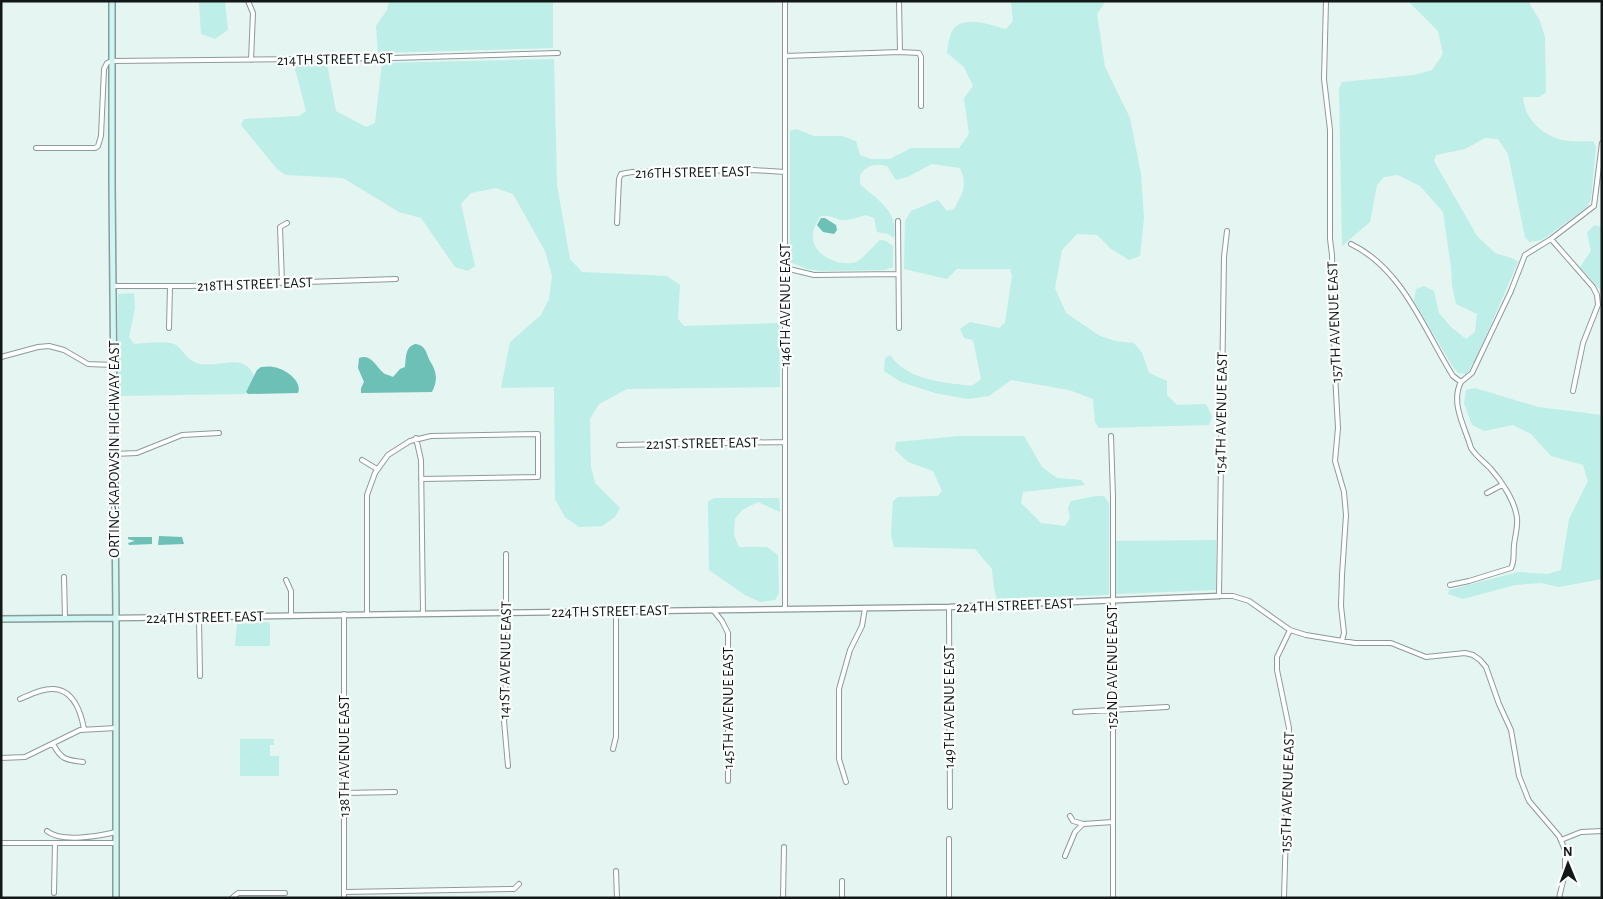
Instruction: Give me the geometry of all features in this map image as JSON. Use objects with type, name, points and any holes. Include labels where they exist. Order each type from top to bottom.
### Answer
[{"type":"main road","name":"ORTING-KAPOWSIN HIGHWAY EAST","points":[[112,1],[116,898]]},
{"type":"main road","name":"224TH STREET EAST","points":[[1,619],[116,618]]},
{"type":"street","points":[[248,1],[253,12],[251,60]]},
{"type":"street","name":"146TH AVENUE EAST","points":[[785,1],[785,609]]},
{"type":"street","points":[[899,1],[900,52]]},
{"type":"street","name":"157TH AVENUE EAST","points":[[1326,1],[1324,92],[1330,130],[1330,239],[1338,428],[1335,461],[1344,492],[1345,509],[1341,606],[1344,633],[1342,641]]},
{"type":"street","points":[[785,56],[900,52],[920,54],[921,106]]},
{"type":"street","name":"214TH STREET EAST","points":[[112,61],[432,57],[558,53]]},
{"type":"street","points":[[36,148],[95,148],[98,146],[101,136],[104,69],[112,61]]},
{"type":"street","points":[[1450,585],[1506,570],[1512,566],[1517,518],[1513,504],[1502,485],[1491,469],[1474,453],[1459,411],[1457,397],[1461,382],[1472,373],[1511,291],[1523,258],[1594,206],[1602,143]]},
{"type":"street","name":"216TH STREET EAST","points":[[617,223],[619,177],[621,174],[632,172],[785,172]]},
{"type":"street","points":[[898,221],[899,328]]},
{"type":"street","points":[[282,283],[280,227],[287,223]]},
{"type":"street","name":"154TH AVENUE EAST","points":[[1219,596],[1224,266],[1227,231]]},
{"type":"street","points":[[1551,239],[1597,295],[1598,305],[1583,343],[1572,391]]},
{"type":"street","points":[[1351,244],[1373,257],[1388,271],[1406,296],[1453,376],[1461,382]]},
{"type":"street","points":[[785,268],[814,275],[897,274]]},
{"type":"street","name":"218TH STREET EAST","points":[[113,286],[396,280]]},
{"type":"street","points":[[169,328],[170,286]]},
{"type":"street","points":[[1,357],[38,347],[50,346],[64,350],[88,364],[113,365]]},
{"type":"street","points":[[114,454],[137,453],[182,435],[219,433]]},
{"type":"street","points":[[367,614],[367,502],[369,487],[377,469],[394,450],[416,438],[431,436],[538,434],[538,477],[421,479]]},
{"type":"street","name":"152ND AVENUE EAST","points":[[1111,436],[1113,497],[1113,898]]},
{"type":"street","points":[[416,438],[420,452],[423,613]]},
{"type":"street","name":"221ST STREET EAST","points":[[619,445],[784,442]]},
{"type":"street","points":[[362,460],[377,469]]},
{"type":"street","points":[[1487,494],[1502,485]]},
{"type":"street","name":"141ST AVENUE EAST","points":[[506,554],[506,612],[504,618],[506,710],[504,721],[508,766]]},
{"type":"street","points":[[64,577],[65,618]]},
{"type":"street","points":[[286,580],[291,591],[291,615]]},
{"type":"street","points":[[1219,596],[1233,596],[1249,601],[1290,630],[1306,635],[1362,643],[1391,643],[1426,656],[1465,653],[1473,655],[1480,660],[1486,667],[1499,704],[1511,730],[1519,776],[1529,801],[1553,828],[1565,850],[1566,863],[1563,887],[1559,898]]},
{"type":"street","name":"224TH STREET EAST","points":[[116,618],[949,607],[1219,596]]},
{"type":"street","name":"149TH AVENUE EAST","points":[[949,607],[950,807]]},
{"type":"street","points":[[846,782],[839,759],[839,689],[850,650],[862,626],[865,608]]},
{"type":"street","name":"145TH AVENUE EAST","points":[[713,610],[722,621],[728,633],[728,781]]},
{"type":"street","points":[[613,750],[616,737],[616,611]]},
{"type":"street","name":"138TH AVENUE EAST","points":[[344,614],[344,898]]},
{"type":"street","points":[[200,617],[200,676]]},
{"type":"street","name":"155TH AVENUE EAST","points":[[1284,898],[1289,728],[1276,670],[1277,657],[1290,630]]},
{"type":"street","points":[[20,699],[45,690],[58,689],[71,698],[78,706],[84,729]]},
{"type":"street","points":[[1075,712],[1167,707]]},
{"type":"street","points":[[1,758],[25,757],[84,729],[116,728]]},
{"type":"street","points":[[53,744],[61,757],[83,762]]},
{"type":"street","points":[[344,793],[395,792]]},
{"type":"street","points":[[1076,829],[1071,827],[1072,818],[1084,824]]},
{"type":"street","points":[[1065,856],[1076,829],[1084,824],[1113,822]]},
{"type":"street","points":[[47,831],[54,836],[69,837],[93,836],[116,832]]},
{"type":"street","points":[[1561,840],[1581,832],[1602,831]]},
{"type":"street","points":[[949,839],[949,898]]},
{"type":"street","points":[[54,893],[55,842]]},
{"type":"street","points":[[1,843],[116,843]]},
{"type":"street","points":[[783,898],[784,847]]},
{"type":"street","points":[[616,870],[617,898]]},
{"type":"street","points":[[842,881],[842,898]]},
{"type":"street","points":[[344,892],[514,890],[519,884]]},
{"type":"street","points":[[232,897],[238,893],[285,893]]},
{"type":"shaded area","points":[[199,1],[225,1],[228,30],[215,39],[201,34]]},
{"type":"shaded area","points":[[389,1],[553,1],[553,48],[378,53],[376,26],[387,10]]},
{"type":"shaded area","points":[[1011,1],[1106,1],[1097,14],[1105,67],[1130,118],[1141,174],[1144,218],[1140,256],[1129,260],[1110,248],[1097,235],[1077,234],[1062,250],[1055,288],[1066,313],[1100,336],[1115,341],[1134,343],[1142,353],[1149,373],[1167,381],[1167,395],[1177,405],[1206,404],[1212,416],[1209,425],[1099,428],[1095,422],[1093,399],[1069,390],[1011,380],[989,396],[968,399],[935,393],[901,382],[884,371],[885,358],[890,355],[898,364],[916,375],[927,379],[972,386],[981,379],[973,340],[964,338],[960,329],[970,322],[999,328],[1005,323],[1012,276],[1010,269],[957,269],[947,279],[904,269],[905,221],[911,211],[938,200],[947,211],[954,209],[964,184],[960,168],[932,164],[907,177],[896,180],[887,166],[878,165],[868,167],[860,175],[860,184],[880,201],[890,213],[895,229],[894,238],[888,234],[877,232],[874,218],[866,215],[844,220],[830,216],[821,216],[813,232],[813,238],[815,245],[823,255],[836,262],[856,262],[880,240],[886,241],[893,246],[893,267],[885,270],[821,271],[807,269],[790,262],[790,131],[796,129],[814,136],[842,136],[856,141],[860,155],[871,159],[890,159],[911,148],[959,148],[969,134],[964,98],[973,86],[964,67],[947,53],[950,37],[953,29],[959,24],[966,22],[983,23],[1006,29],[1013,21]]},
{"type":"shaded area","points":[[1408,1],[1528,1],[1540,21],[1545,37],[1546,92],[1539,97],[1523,97],[1527,113],[1538,127],[1552,137],[1569,141],[1593,141],[1596,147],[1591,199],[1587,207],[1542,240],[1529,242],[1525,237],[1508,154],[1498,139],[1485,138],[1465,149],[1436,155],[1434,161],[1477,236],[1495,253],[1518,262],[1476,359],[1466,374],[1458,373],[1453,367],[1414,301],[1416,289],[1424,286],[1434,291],[1439,313],[1451,327],[1466,339],[1475,332],[1477,314],[1456,304],[1443,212],[1420,186],[1398,175],[1384,177],[1377,185],[1370,222],[1342,246],[1339,88],[1342,82],[1414,75],[1432,70],[1443,54],[1438,31]]},
{"type":"shaded area","points":[[554,59],[557,185],[570,259],[582,272],[667,276],[680,285],[678,319],[684,326],[779,323],[780,387],[627,389],[599,404],[590,419],[591,467],[595,483],[620,508],[615,517],[602,526],[579,527],[565,517],[555,499],[554,387],[501,388],[510,342],[541,315],[549,299],[552,276],[545,251],[513,194],[496,188],[471,193],[461,204],[475,266],[468,271],[455,267],[421,218],[399,212],[343,178],[286,175],[277,169],[241,125],[244,119],[299,116],[306,111],[294,65],[327,64],[336,111],[366,127],[375,123],[382,63]]},
{"type":"shaded area","points":[[821,218],[825,218],[836,225],[837,230],[834,234],[823,232],[817,225]]},
{"type":"shaded area","points":[[1594,225],[1602,227],[1602,292],[1580,267],[1591,251],[1587,233]]},
{"type":"shaded area","points":[[134,293],[135,308],[129,337],[134,344],[172,343],[179,347],[187,357],[196,363],[204,365],[229,362],[243,364],[249,368],[254,376],[245,394],[118,396],[118,294]]},
{"type":"shaded area","points":[[415,344],[424,348],[434,369],[436,380],[432,392],[361,393],[364,382],[358,368],[359,358],[371,359],[385,374],[393,377],[400,369],[405,367],[408,350]]},
{"type":"shaded area","points":[[261,367],[277,368],[292,376],[298,384],[298,393],[248,394],[246,392],[257,370]]},
{"type":"shaded area","points":[[1475,388],[1538,407],[1602,415],[1602,579],[1559,587],[1541,583],[1515,585],[1463,599],[1448,594],[1449,590],[1518,572],[1548,574],[1561,570],[1569,519],[1588,481],[1583,465],[1551,456],[1531,434],[1513,425],[1484,431],[1472,425],[1464,403],[1466,390]]},
{"type":"shaded area","points":[[960,436],[1024,436],[1042,467],[1057,478],[1081,480],[1085,485],[1023,492],[1021,503],[1041,523],[1065,526],[1070,518],[1068,508],[1071,501],[1104,496],[1109,503],[1109,595],[997,599],[992,569],[975,549],[894,547],[891,535],[893,501],[898,497],[938,496],[942,491],[933,471],[908,462],[895,450],[896,442]]},
{"type":"shaded area","points":[[714,498],[779,498],[780,512],[758,502],[742,510],[735,519],[734,535],[739,547],[767,547],[778,555],[779,593],[775,600],[760,602],[745,595],[709,570],[708,502]]},
{"type":"shaded area","points":[[159,536],[182,537],[184,544],[158,545]]},
{"type":"shaded area","points":[[128,537],[152,537],[152,544],[129,545],[128,543],[135,541],[128,539]]},
{"type":"shaded area","points":[[1216,540],[1216,590],[1116,594],[1116,541]]},
{"type":"shaded area","points":[[268,622],[270,624],[270,646],[235,646],[237,624]]},
{"type":"shaded area","points":[[240,739],[274,739],[274,745],[270,745],[270,756],[279,756],[279,776],[240,776]]}]
